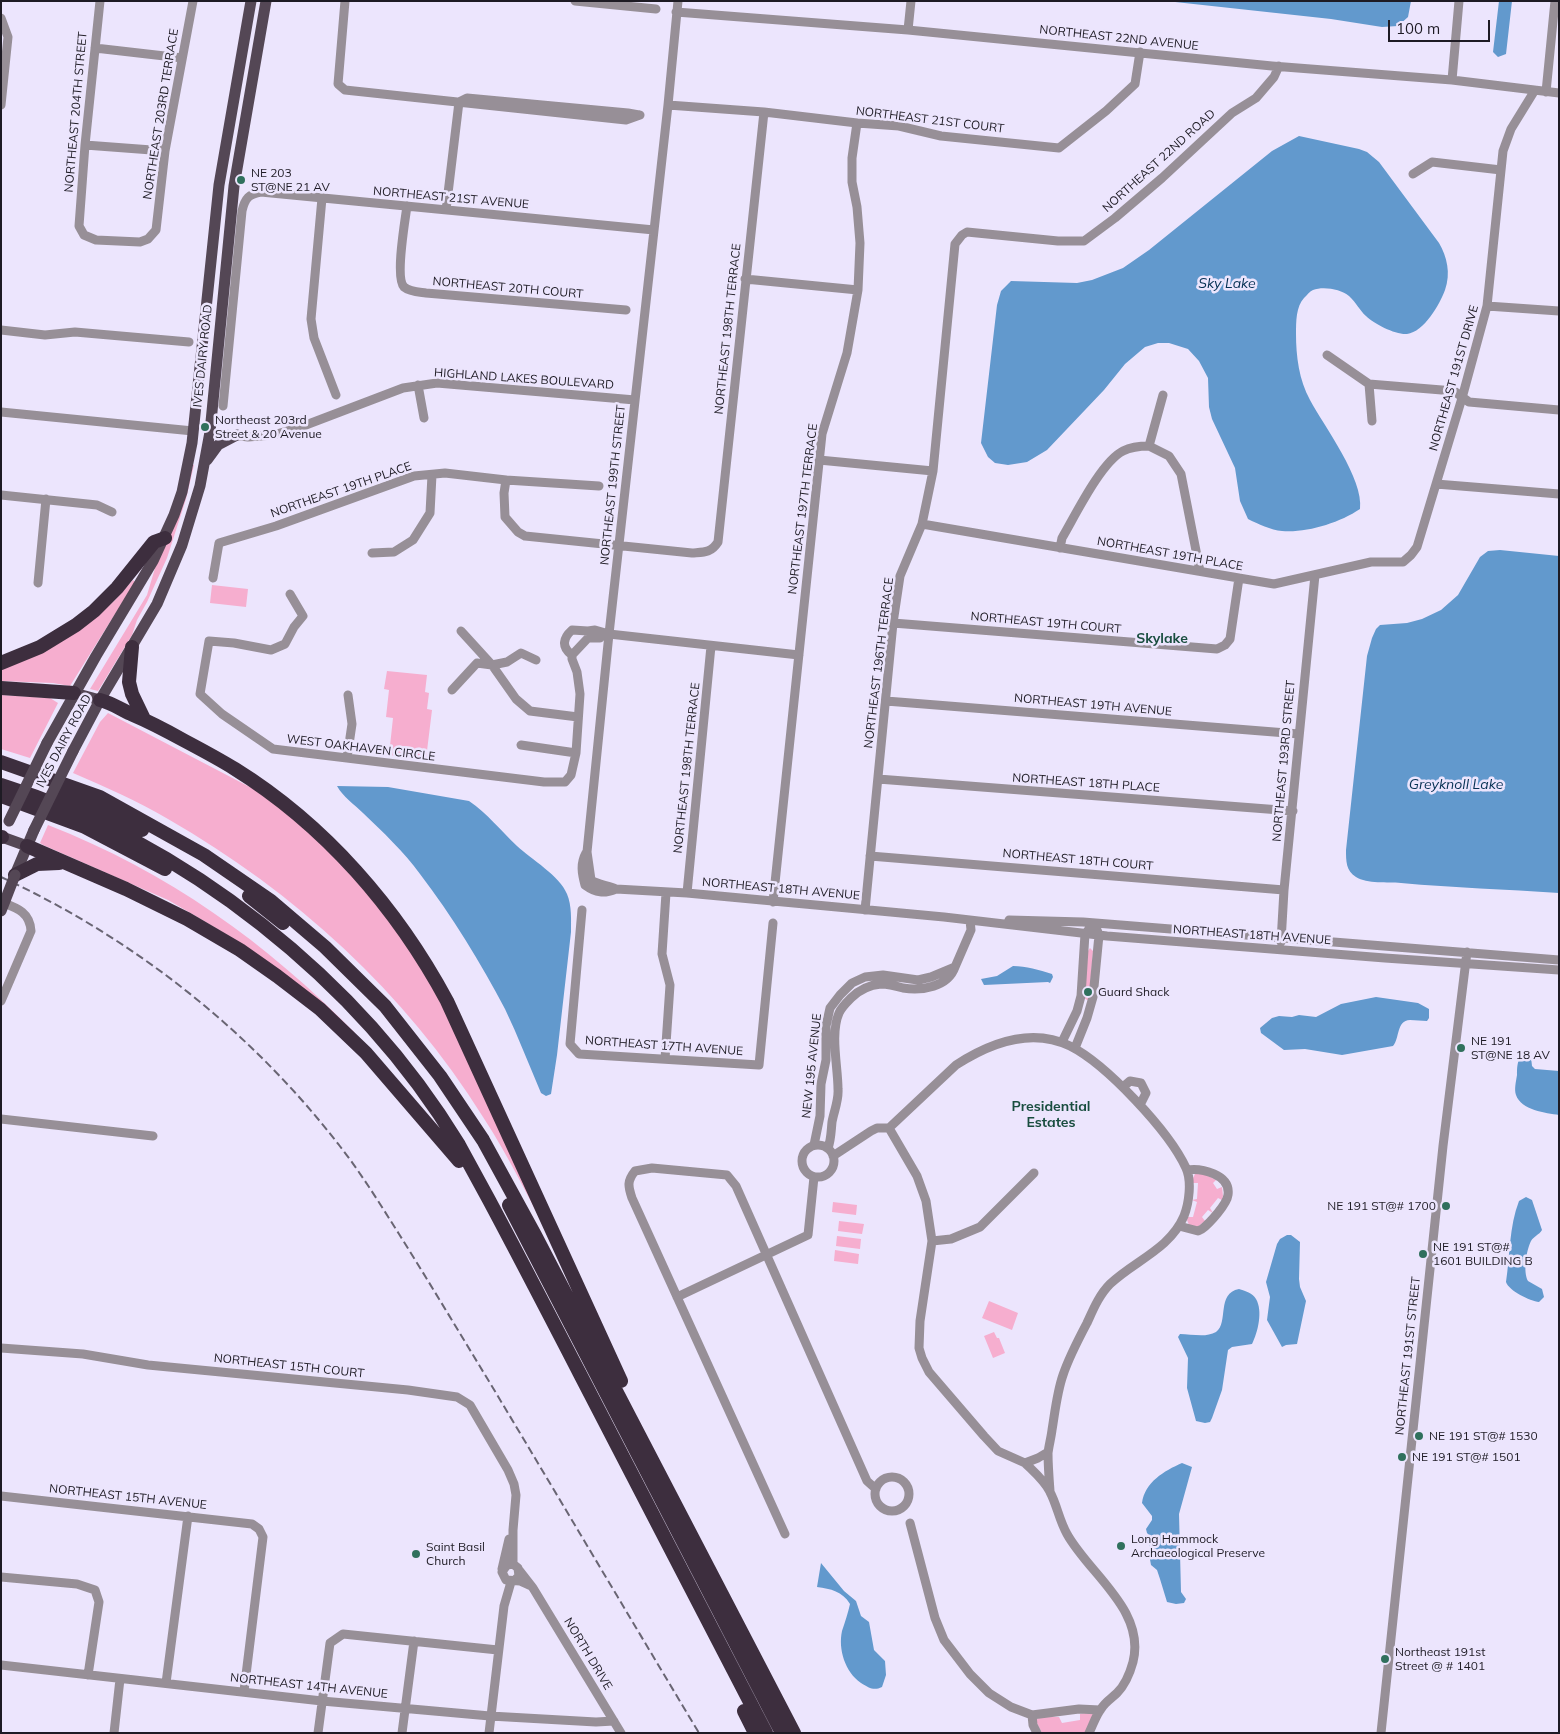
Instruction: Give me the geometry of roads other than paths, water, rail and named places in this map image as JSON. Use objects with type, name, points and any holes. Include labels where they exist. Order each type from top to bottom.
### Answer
[{"type":"highway","points":[[1,663],[40,647],[76,625],[94,611],[117,588],[154,542],[165,538]]},
{"type":"highway","points":[[132,647],[130,682],[132,694],[144,719]]},
{"type":"highway","points":[[1,688],[74,694]]},
{"type":"highway","points":[[100,700],[112,703],[144,719],[234,768],[286,806],[351,865],[385,904],[406,932],[433,975],[460,1028],[580,1293],[637,1413],[645,1447]]},
{"type":"highway","points":[[1,762],[100,796],[204,855],[271,901],[325,947],[385,1006],[440,1076],[483,1140],[535,1235],[794,1733]]},
{"type":"highway","points":[[1,771],[72,796],[156,837],[226,878],[301,937],[370,1004],[414,1055],[460,1119],[489,1167],[782,1733]]},
{"type":"highway","points":[[1,785],[71,811],[134,841],[212,888],[291,948],[336,989],[388,1047],[423,1092],[463,1153],[513,1245],[766,1733]]},
{"type":"highway","points":[[1,796],[85,827],[175,874],[242,919],[308,973],[367,1034],[417,1097],[459,1160],[650,1524],[755,1733]]},
{"type":"highway","points":[[27,846],[126,889],[188,919],[240,950],[288,984],[320,1009],[366,1053],[459,1160]]},
{"type":"highway","points":[[17,871],[38,864],[66,864]]},
{"type":"main road","name":"IVES DAIRY ROAD","points":[[1,837],[47,743],[153,561],[165,538],[182,492],[194,431],[219,185],[251,1]]},
{"type":"main road","name":"IVES DAIRY ROAD","points":[[3,906],[34,830],[72,751],[157,604],[171,573],[189,523],[206,461],[234,186],[266,1]]},
{"type":"main road","points":[[194,431],[210,432]]},
{"type":"main road","points":[[206,461],[218,446],[238,435]]},
{"type":"main road","points":[[74,694],[100,700]]},
{"type":"main road","points":[[1,837],[27,846]]},
{"type":"street","name":"NORTHEAST 204TH STREET","points":[[100,1],[85,145],[79,226],[84,235],[96,240],[140,242],[148,239],[156,230]]},
{"type":"street","name":"NORTHEAST 203RD TERRACE","points":[[156,230],[165,151],[193,1]]},
{"type":"street","points":[[345,1],[338,84],[346,90],[626,120],[640,115],[467,98],[459,102]]},
{"type":"street","points":[[575,1],[656,9]]},
{"type":"street","name":"NORTHEAST 199TH STREET","points":[[587,852],[602,632],[620,546],[634,400],[678,1]]},
{"type":"street","points":[[908,30],[911,1]]},
{"type":"street","points":[[1452,80],[1459,1]]},
{"type":"street","points":[[1546,92],[1555,1]]},
{"type":"street","name":"NORTHEAST 22ND AVENUE","points":[[676,12],[908,30],[1279,66],[1452,80],[1559,93]]},
{"type":"street","points":[[1,18],[8,37],[1,105]]},
{"type":"street","points":[[95,48],[182,58]]},
{"type":"street","name":"NORTHEAST 21ST COURT","points":[[668,105],[764,112],[899,126],[941,136],[1059,148],[1135,84],[1140,52]]},
{"type":"street","name":"NORTHEAST 22ND ROAD","points":[[955,244],[967,232],[1058,241],[1084,241],[1115,218],[1162,178],[1232,113],[1256,98],[1274,77],[1279,66]]},
{"type":"street","name":"NORTHEAST 191ST DRIVE","points":[[1411,555],[1417,547],[1462,398],[1487,306],[1503,151],[1511,129],[1535,90]]},
{"type":"street","points":[[446,210],[459,102]]},
{"type":"street","name":"NORTHEAST 198TH TERRACE","points":[[620,546],[692,553],[708,552],[718,542],[764,112]]},
{"type":"street","name":"NORTHEAST 197TH TERRACE","points":[[773,902],[822,434],[847,352],[858,290],[860,243],[857,207],[852,182],[852,158],[857,123]]},
{"type":"street","points":[[85,145],[165,151]]},
{"type":"street","points":[[1413,174],[1432,162],[1501,170]]},
{"type":"street","name":"NORTHEAST 21ST AVENUE","points":[[223,406],[242,211],[244,202],[252,194],[261,192],[654,230]]},
{"type":"street","points":[[322,198],[311,319],[314,338],[336,395]]},
{"type":"street","name":"NORTHEAST 20TH COURT","points":[[407,206],[400,273],[402,285],[405,288],[426,293],[626,310]]},
{"type":"street","name":"NORTHEAST 196TH TERRACE","points":[[865,910],[893,623],[900,576],[922,524],[932,471],[955,244]]},
{"type":"street","points":[[745,279],[858,290]]},
{"type":"street","points":[[1487,306],[1559,311]]},
{"type":"street","points":[[1,330],[45,335],[75,332],[189,342]]},
{"type":"street","points":[[1327,355],[1369,384],[1454,391],[1469,402],[1559,410]]},
{"type":"street","name":"HIGHLAND LAKES BOULEVARD","points":[[210,432],[260,437],[290,430],[403,388],[437,383],[634,400]]},
{"type":"street","points":[[1369,384],[1372,421]]},
{"type":"street","points":[[418,385],[424,418]]},
{"type":"street","points":[[1149,446],[1163,395]]},
{"type":"street","points":[[1,412],[194,431]]},
{"type":"street","points":[[1060,548],[1062,538],[1097,479],[1113,458],[1122,452],[1136,447],[1149,446],[1169,456],[1182,474],[1200,571]]},
{"type":"street","points":[[819,460],[932,471]]},
{"type":"street","name":"NORTHEAST 19TH PLACE","points":[[214,578],[219,543],[276,526],[414,476],[445,473],[506,480],[598,486]]},
{"type":"street","points":[[372,553],[394,552],[413,540],[430,513],[432,475]]},
{"type":"street","points":[[506,480],[504,517],[518,532],[526,536],[620,546]]},
{"type":"street","points":[[1436,484],[1559,494]]},
{"type":"street","points":[[1,495],[97,505],[112,512]]},
{"type":"street","points":[[38,583],[46,499]]},
{"type":"street","name":"NORTHEAST 19TH PLACE","points":[[922,524],[1274,584],[1371,562],[1403,562],[1411,555]]},
{"type":"street","name":"NORTHEAST 193RD STREET","points":[[1281,950],[1284,890],[1315,575]]},
{"type":"street","name":"NORTHEAST 19TH COURT","points":[[893,623],[1217,649],[1225,645],[1230,639],[1239,578]]},
{"type":"street","name":"WEST OAKHAVEN CIRCLE","points":[[290,594],[303,616],[294,627],[285,644],[271,650],[234,643],[209,641],[200,694],[222,714],[273,750],[544,782],[565,782],[572,775],[576,753],[580,694],[572,655],[565,650],[564,646],[566,636],[572,630],[602,632]]},
{"type":"street","points":[[461,631],[492,665],[516,699],[530,711],[578,717]]},
{"type":"street","points":[[572,655],[588,638],[600,638],[602,632],[799,655]]},
{"type":"street","name":"NORTHEAST 198TH TERRACE","points":[[687,893],[711,646]]},
{"type":"street","points":[[452,690],[477,663],[492,665],[507,662],[521,654],[536,660]]},
{"type":"street","points":[[347,758],[352,724],[348,695]]},
{"type":"street","name":"NORTHEAST 19TH AVENUE","points":[[886,701],[1299,734]]},
{"type":"street","points":[[520,744],[576,753]]},
{"type":"street","name":"NORTHEAST 18TH PLACE","points":[[878,779],[1293,811]]},
{"type":"street","name":"NORTHEAST 18TH AVENUE","points":[[587,852],[591,880],[616,889],[687,893],[944,917],[1085,934],[1559,970]]},
{"type":"street","name":"NORTHEAST 18TH COURT","points":[[870,856],[1284,890]]},
{"type":"street","points":[[665,1059],[670,985],[662,954],[666,893]]},
{"type":"street","points":[[1,1001],[31,931],[30,923],[24,913],[18,908],[3,906]]},
{"type":"street","name":"NORTHEAST 17TH AVENUE","points":[[582,910],[570,1044],[580,1054],[759,1065],[773,923]]},
{"type":"street","name":"NORTHEAST 18TH AVENUE","points":[[944,917],[1093,923],[1559,960]]},
{"type":"street","name":"NEW 195 AVENUE","points":[[831,1152],[830,1142],[838,1091],[836,1028],[839,1012],[852,997],[863,989],[880,984],[921,989],[940,984],[952,975],[971,930],[970,920]]},
{"type":"street","points":[[1062,1042],[1081,995],[1085,934],[1093,923],[1099,935],[1093,997],[1075,1048]]},
{"type":"street","name":"NORTHEAST 191ST STREET","points":[[1382,1733],[1444,1139],[1467,952]]},
{"type":"street","name":"NEW 195 AVENUE","points":[[814,1146],[820,1116],[826,1060],[826,1026],[830,1008],[840,994],[852,983],[865,978],[883,975],[918,980],[955,967]]},
{"type":"street","points":[[1078,1005],[1090,1008]]},
{"type":"street","points":[[831,1152],[877,1128],[889,1128],[956,1065],[1000,1042],[1022,1037],[1062,1042],[1089,1058],[1123,1087],[1140,1105],[1169,1140],[1187,1170],[1189,1185],[1188,1203],[1179,1226],[1169,1239],[1109,1285],[1100,1297],[1070,1356],[1062,1377],[1048,1452],[1050,1491],[1056,1512],[1068,1536],[1109,1587],[1125,1612],[1132,1628],[1134,1643],[1133,1661],[1128,1677],[1118,1692],[1100,1710],[1089,1733]]},
{"type":"street","points":[[1123,1087],[1127,1083],[1134,1081],[1144,1086],[1145,1097],[1140,1105]]},
{"type":"street","points":[[821,1096],[837,1099]]},
{"type":"street","points":[[1,1119],[153,1136]]},
{"type":"street","points":[[889,1128],[917,1176],[926,1201],[932,1241],[920,1321],[919,1348],[922,1358],[929,1372],[984,1436],[998,1450],[1025,1463],[1050,1491]]},
{"type":"street","points":[[819,1145],[831,1152],[834,1164],[829,1174],[824,1177],[814,1178],[805,1172],[802,1162],[805,1152],[819,1145]]},
{"type":"street","points":[[785,1534],[628,1187],[629,1179],[635,1171],[652,1168],[727,1175],[736,1186],[867,1481],[876,1489]]},
{"type":"street","points":[[1179,1226],[1198,1231],[1202,1229],[1225,1202],[1228,1194],[1226,1187],[1218,1176],[1200,1169],[1187,1170]]},
{"type":"street","points":[[932,1241],[951,1239],[980,1227],[1034,1173]]},
{"type":"street","points":[[677,1296],[808,1235],[814,1178]]},
{"type":"street","name":"NORTHEAST 15TH COURT","points":[[1,1348],[83,1354],[148,1365],[415,1391],[457,1397],[470,1405],[508,1470],[514,1484],[516,1495],[512,1530]]},
{"type":"street","points":[[1025,1463],[1048,1452]]},
{"type":"street","points":[[896,1477],[905,1482],[910,1492],[909,1498],[903,1508],[898,1511],[886,1511],[877,1503],[875,1497],[876,1489],[880,1481],[885,1478],[896,1477]]},
{"type":"street","name":"NORTHEAST 15TH AVENUE","points":[[1,1496],[252,1524],[259,1529],[262,1538],[244,1691]]},
{"type":"street","points":[[166,1683],[188,1516]]},
{"type":"street","points":[[910,1523],[935,1618],[944,1640],[970,1674],[989,1693],[1011,1707],[1032,1715],[1079,1709],[1100,1710]]},
{"type":"street","points":[[504,1606],[513,1581],[518,1576],[512,1530]]},
{"type":"street","points":[[489,1733],[504,1606],[502,1572],[512,1530]]},
{"type":"street","points":[[502,1572],[507,1565],[516,1567]]},
{"type":"street","name":"NORTH DRIVE","points":[[516,1567],[533,1588],[621,1733]]},
{"type":"street","points":[[502,1572],[506,1580],[525,1583],[533,1588]]},
{"type":"street","points":[[1,1576],[77,1584],[95,1590],[99,1602],[88,1675]]},
{"type":"street","points":[[318,1733],[330,1642],[343,1634],[498,1650]]},
{"type":"street","points":[[402,1733],[414,1641]]},
{"type":"street","name":"NORTHEAST 14TH AVENUE","points":[[1,1665],[322,1701],[490,1716],[596,1722],[614,1721]]},
{"type":"street","points":[[114,1733],[120,1679]]},
{"type":"street","points":[[1032,1715],[1033,1725],[1037,1733]]},
{"type":"water","points":[[1166,1],[1411,1],[1408,17],[1398,26],[1382,27],[1331,19]]},
{"type":"water","points":[[1499,1],[1512,1],[1506,54],[1498,57],[1493,52]]},
{"type":"water","name":"Sky Lake","points":[[1299,136],[1359,149],[1367,152],[1379,162],[1439,243],[1447,265],[1447,284],[1435,310],[1425,323],[1407,334],[1391,331],[1374,322],[1364,314],[1349,296],[1337,290],[1322,288],[1313,290],[1304,298],[1299,306],[1296,319],[1296,342],[1303,384],[1310,400],[1350,468],[1360,497],[1360,509],[1333,523],[1312,529],[1292,531],[1278,530],[1248,519],[1240,501],[1235,468],[1212,419],[1209,407],[1208,378],[1199,361],[1188,349],[1169,343],[1158,343],[1145,347],[1125,364],[1104,390],[1047,450],[1027,462],[1008,465],[995,463],[988,457],[981,443],[997,305],[1001,291],[1011,281],[1077,283],[1092,280],[1123,268],[1149,250],[1272,151]]},
{"type":"water","name":"Greyknoll Lake","points":[[1500,550],[1559,556],[1559,893],[1378,882],[1366,881],[1356,877],[1348,869],[1346,850],[1367,656],[1372,638],[1380,625],[1407,623],[1422,619],[1441,610],[1458,595],[1480,557],[1488,551]]},
{"type":"water","points":[[337,786],[388,787],[469,801],[517,846],[552,874],[563,887],[570,903],[571,932],[551,1094],[546,1096],[541,1093],[505,1009],[455,923],[407,858],[386,835],[345,797]]},
{"type":"water","points":[[1013,966],[1052,974],[1053,977],[1050,983],[984,985],[981,979],[997,976]]},
{"type":"water","points":[[1376,997],[1418,1003],[1429,1009],[1429,1018],[1427,1021],[1410,1020],[1402,1023],[1393,1046],[1342,1055],[1305,1049],[1284,1050],[1261,1033],[1260,1028],[1272,1018],[1299,1015],[1316,1017],[1341,1004]]},
{"type":"water","points":[[1521,1056],[1531,1057],[1532,1066],[1535,1069],[1559,1071],[1559,1115],[1534,1110],[1519,1100],[1515,1088],[1517,1065]]},
{"type":"water","points":[[1526,1197],[1532,1200],[1542,1230],[1529,1245],[1525,1267],[1528,1281],[1542,1289],[1544,1297],[1539,1302],[1520,1295],[1511,1289],[1506,1282],[1513,1221],[1519,1201]]},
{"type":"water","points":[[1291,1235],[1300,1242],[1299,1279],[1306,1301],[1297,1344],[1282,1347],[1267,1320],[1270,1297],[1266,1282],[1277,1244],[1280,1239]]},
{"type":"water","points":[[1239,1289],[1253,1295],[1258,1304],[1259,1322],[1256,1334],[1252,1344],[1232,1347],[1228,1350],[1222,1390],[1212,1418],[1210,1422],[1205,1423],[1196,1421],[1187,1388],[1188,1358],[1178,1337],[1180,1334],[1203,1335],[1216,1332],[1222,1322],[1225,1302],[1228,1296]]},
{"type":"water","points":[[1182,1463],[1192,1467],[1179,1514],[1181,1592],[1186,1599],[1184,1603],[1176,1604],[1167,1602],[1157,1570],[1151,1565],[1149,1554],[1150,1536],[1146,1529],[1152,1520],[1152,1516],[1142,1503],[1147,1489],[1156,1478]]},
{"type":"water","points":[[821,1563],[844,1591],[856,1601],[861,1616],[869,1622],[874,1650],[885,1661],[886,1675],[882,1687],[874,1689],[864,1685],[851,1673],[844,1660],[841,1638],[850,1604],[836,1591],[817,1587]]},
{"type":"railway","points":[[1,877],[50,901],[97,928],[142,958],[186,991],[228,1026],[267,1063],[339,1145],[355,1166],[423,1272],[699,1733]]},
{"type":"place","name":"NE 203 ST@NE 21 AV","points":[[241,180]]},
{"type":"place","name":"Northeast 203rd Street & 20 Avenue","points":[[205,427]]},
{"type":"place","name":"Guard Shack","points":[[1088,992]]},
{"type":"place","name":"NE 191 ST@NE 18 AV","points":[[1461,1048]]},
{"type":"place","name":"NE 191 ST@# 1700","points":[[1446,1206]]},
{"type":"place","name":"NE 191 ST@# 1601 BUILDING B","points":[[1423,1254]]},
{"type":"place","name":"NE 191 ST@# 1530","points":[[1419,1436]]},
{"type":"place","name":"NE 191 ST@# 1501","points":[[1402,1457]]},
{"type":"place","name":"Long Hammock Archaeological Preserve","points":[[1121,1546]]},
{"type":"place","name":"Saint Basil Church","points":[[416,1554]]},
{"type":"place","name":"Northeast 191st Street @ # 1401","points":[[1385,1659]]},
{"type":"district","name":"Skylake","points":[[1162,639]]},
{"type":"district","name":"Presidential Estates","points":[[1051,1116]]}]
